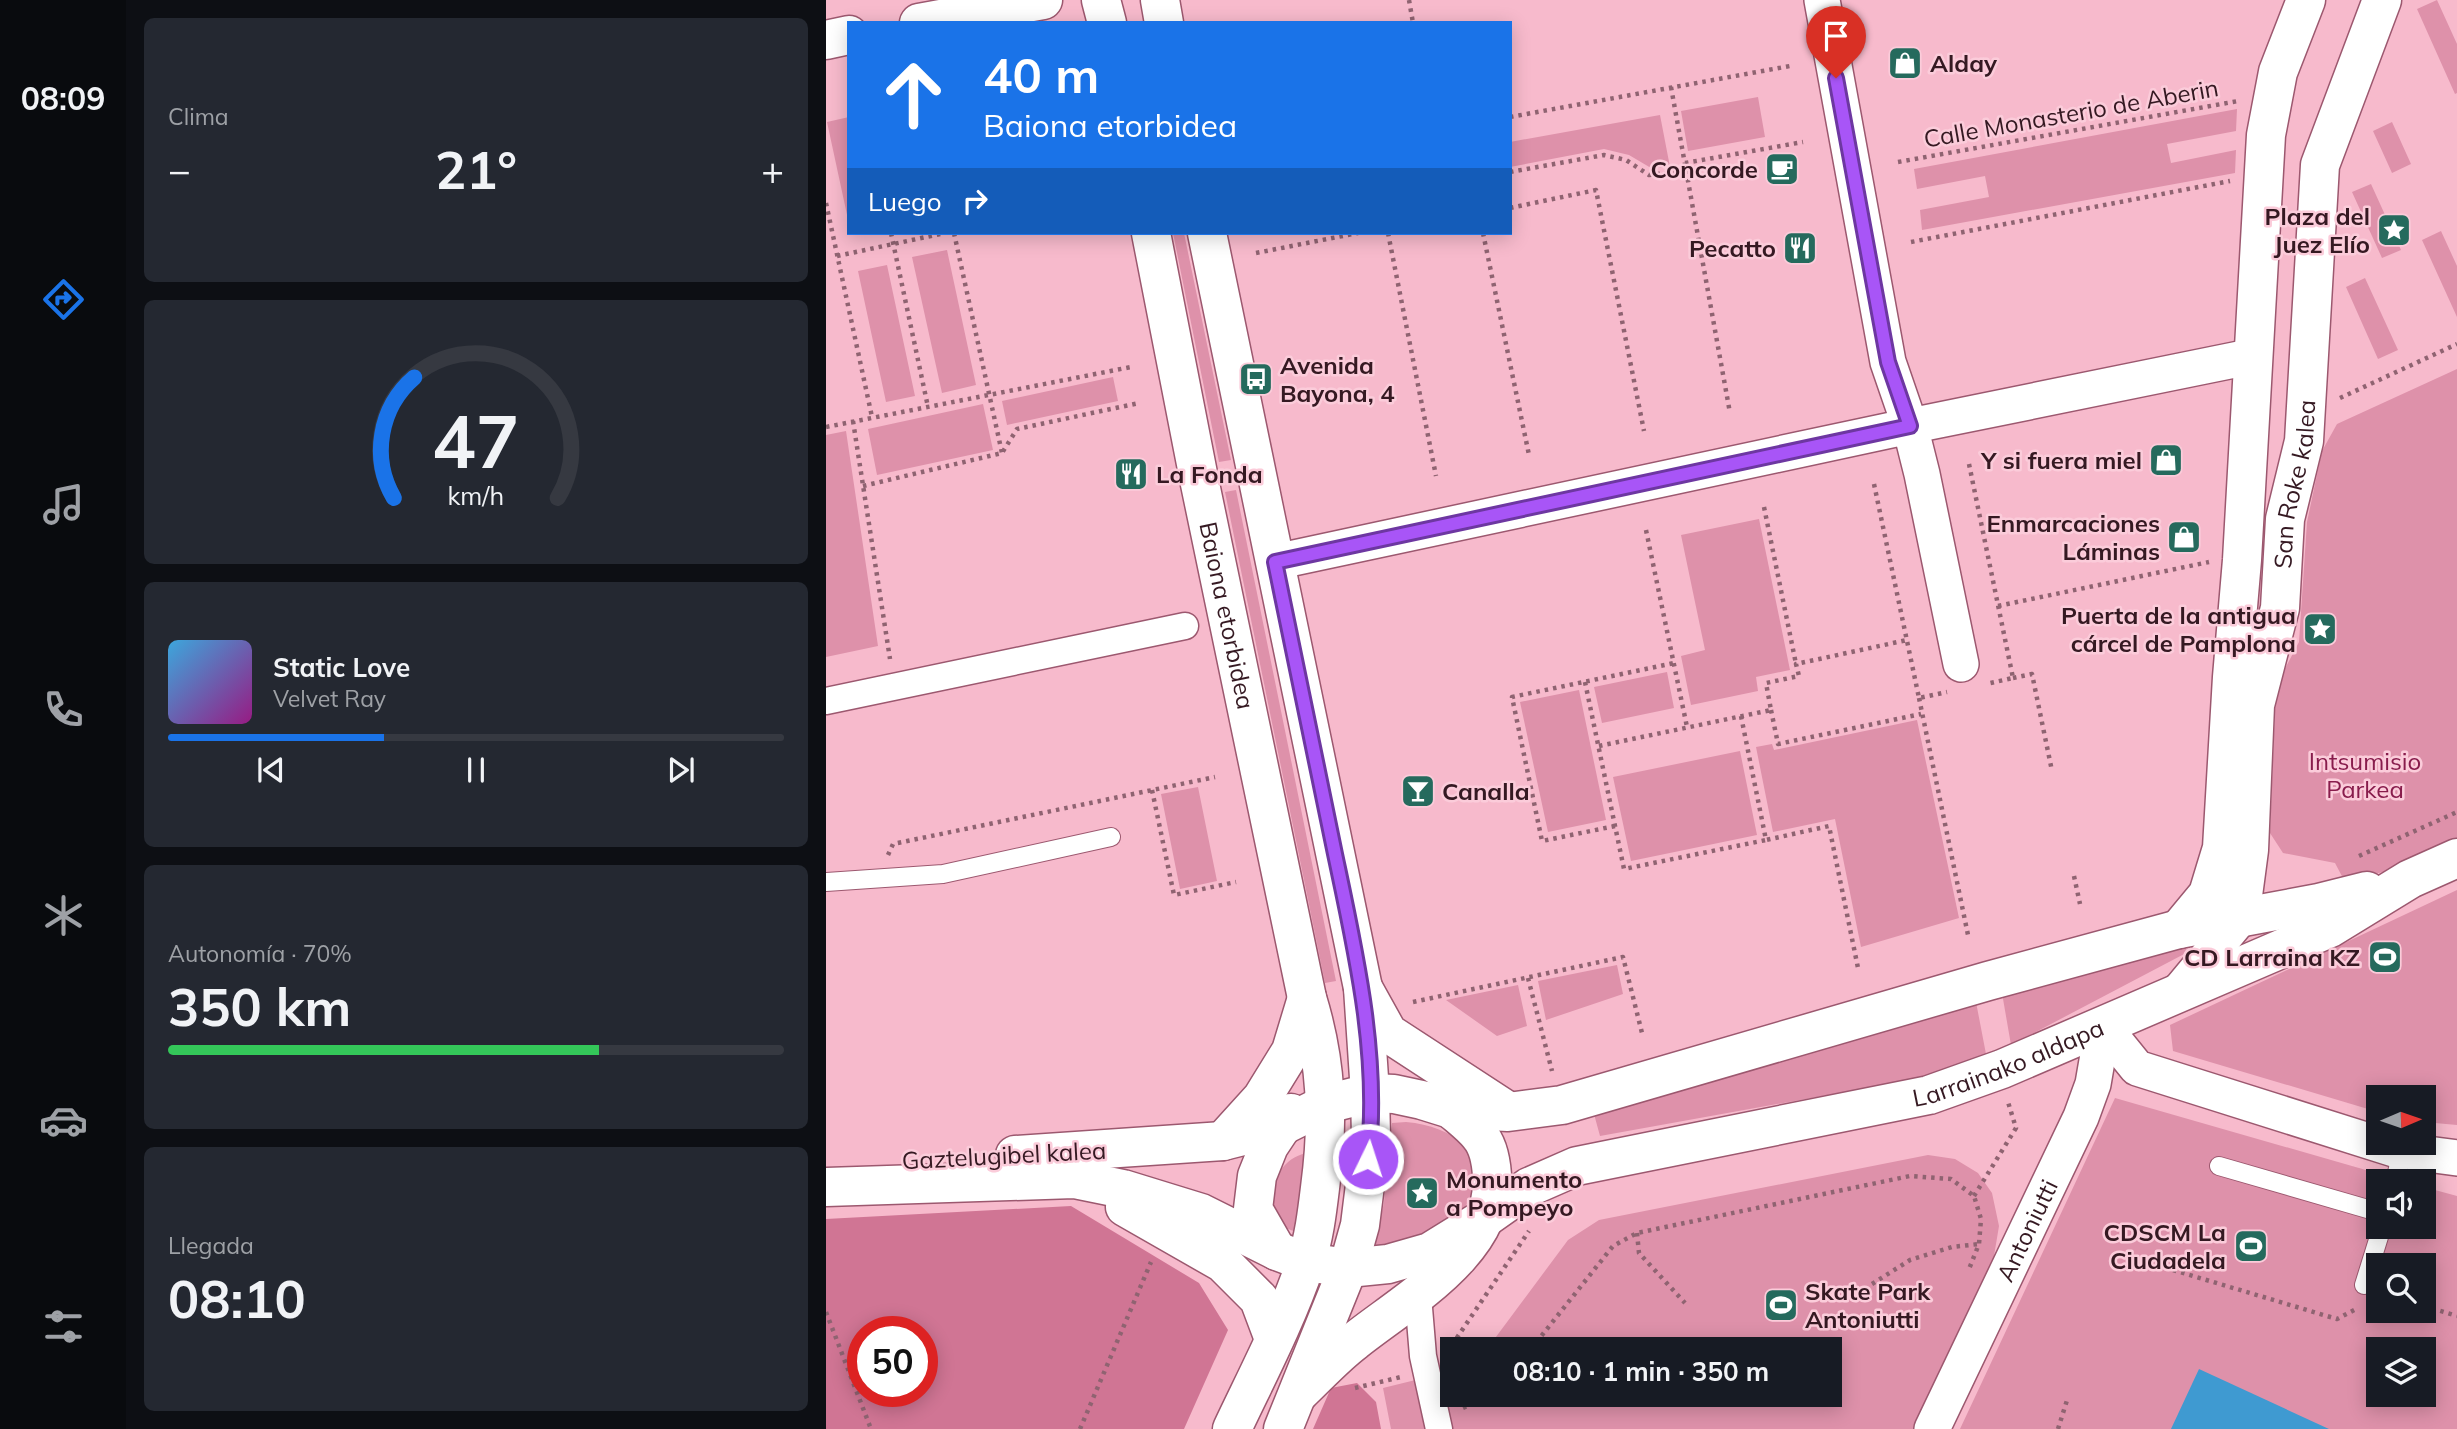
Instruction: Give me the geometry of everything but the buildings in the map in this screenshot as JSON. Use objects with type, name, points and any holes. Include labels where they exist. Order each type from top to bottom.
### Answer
[{"type":"street","points":[[930,21],[1043,0]]},
{"type":"street","points":[[1101,0],[1106,21]]},
{"type":"street","points":[[1160,0],[1164,21]]},
{"type":"street","points":[[1822,0],[1888,362],[1910,426],[1922,474],[1961,664]]},
{"type":"street","name":"San Roke kalea","points":[[2179,929],[2208,894],[2222,848],[2266,135],[2278,72],[2306,0]]},
{"type":"street","name":"San Roke kalea","points":[[2240,918],[2249,850],[2255,705],[2280,608],[2285,519],[2304,441],[2320,165],[2382,0]]},
{"type":"street","points":[[826,40],[847,36]]},
{"type":"street","name":"Baiona etorbidea","points":[[1151,235],[1199,479],[1312,1015],[1326,1104],[1326,1142],[1315,1225],[1291,1256],[1274,1339],[1232,1429]]},
{"type":"street","points":[[1207,235],[1363,988],[1370,1093],[1371,1137],[1360,1225],[1348,1268],[1283,1429]]},
{"type":"street","points":[[1275,562],[1910,426],[2254,356]]},
{"type":"street","points":[[826,701],[1185,626]]},
{"type":"street","name":"Larrainako aldapa","points":[[1168,1216],[1201,1213],[1291,1256],[1348,1268],[1388,1264],[1430,1252],[1529,1187],[1577,1166],[1929,1095],[2002,1069],[2330,928],[2410,879],[2457,858]]},
{"type":"street","name":"Larrainako aldapa","points":[[1451,1109],[1508,1112],[1562,1105],[1988,981],[2179,929],[2319,903],[2410,879]]},
{"type":"street","points":[[2176,995],[2240,918]]},
{"type":"street","points":[[1363,988],[1388,1033],[1508,1112]]},
{"type":"street","points":[[1291,1256],[1252,1209],[1256,1176],[1269,1146],[1303,1097],[1312,1015]]},
{"type":"street","points":[[1223,1141],[1262,1098],[1312,1015]]},
{"type":"street","points":[[2103,1026],[2137,1068],[2399,1166],[2457,1158]]},
{"type":"street","name":"Antoniutti","points":[[1932,1429],[2081,1117],[2093,1084],[2103,1026]]},
{"type":"street","name":"Gaztelugibel kalea","points":[[826,1165],[1223,1141],[1282,1126],[1326,1104],[1370,1093],[1394,1094],[1451,1109]]},
{"type":"street","points":[[1300,1392],[1354,1342],[1418,1296],[1456,1260],[1485,1218],[1492,1183],[1490,1159],[1480,1136],[1451,1109]]},
{"type":"street","name":"Gaztelugibel kalea","points":[[826,1187],[1074,1179],[1168,1216]]},
{"type":"street","points":[[1168,1216],[1259,1299],[1274,1339]]},
{"type":"street","points":[[1418,1296],[1423,1356],[1439,1429]]},
{"type":"lane","points":[[826,882],[943,874],[1111,837]]},
{"type":"lane","points":[[2220,1166],[2366,1209]]},
{"type":"path","points":[[1409,0],[1413,21]]},
{"type":"path","points":[[1512,117],[1790,66]]},
{"type":"path","points":[[1671,88],[1730,413]]},
{"type":"path","name":"Calle Monasterio de Aberin","points":[[1898,162],[2250,98]]},
{"type":"path","points":[[1685,163],[1803,142]]},
{"type":"path","points":[[1512,172],[1604,155],[1626,160],[1649,175],[1686,171]]},
{"type":"path","points":[[1912,242],[2232,181]]},
{"type":"path","points":[[1512,208],[1596,190],[1644,431]]},
{"type":"path","points":[[826,204],[872,417]]},
{"type":"path","points":[[892,235],[928,407]]},
{"type":"path","points":[[837,256],[936,235]]},
{"type":"path","points":[[954,235],[1003,453]]},
{"type":"path","points":[[1256,253],[1348,235]]},
{"type":"path","points":[[1389,235],[1436,475]]},
{"type":"path","points":[[1483,235],[1529,455]]},
{"type":"path","points":[[2339,398],[2457,344]]},
{"type":"path","points":[[826,427],[1131,367]]},
{"type":"path","points":[[863,486],[1003,453],[1017,429],[1139,403]]},
{"type":"path","points":[[853,421],[894,687]]},
{"type":"path","points":[[1763,507],[1799,676],[1766,683],[1778,744],[1922,713]]},
{"type":"path","points":[[1646,530],[1687,727]]},
{"type":"path","points":[[1998,606],[2215,561]]},
{"type":"path","points":[[1796,664],[1907,640]]},
{"type":"path","points":[[1615,826],[1542,841],[1512,697],[1674,663]]},
{"type":"path","points":[[2013,678],[2032,674],[2052,771]]},
{"type":"path","points":[[1585,682],[1624,869],[1829,826],[1858,968]]},
{"type":"path","points":[[1919,698],[1968,935]]},
{"type":"path","points":[[1599,746],[1771,710]]},
{"type":"path","points":[[1741,716],[1766,840]]},
{"type":"path","points":[[887,857],[893,844],[1215,777]]},
{"type":"path","points":[[1152,790],[1174,895],[1237,882]]},
{"type":"path","points":[[2358,856],[2457,812]]},
{"type":"path","points":[[2074,876],[2080,904]]},
{"type":"path","points":[[1413,1002],[1623,957],[1642,1033]]},
{"type":"path","points":[[1528,978],[1562,1105]]},
{"type":"path","points":[[1974,1196],[2016,1128],[2004,1090]]},
{"type":"path","points":[[1541,1337],[1613,1246],[1637,1233],[1910,1177],[1951,1179],[1974,1196],[1981,1219],[1979,1244],[1965,1278]]},
{"type":"path","points":[[1080,1429],[1168,1216]]},
{"type":"path","points":[[1423,1356],[1453,1345],[1531,1228]]},
{"type":"path","points":[[1637,1233],[1639,1253],[1685,1303]]},
{"type":"path","points":[[1872,1284],[1910,1260],[1952,1247],[1979,1244]]},
{"type":"path","points":[[2173,1270],[2337,1319],[2366,1294]]},
{"type":"path","points":[[2436,1310],[2457,1316]]},
{"type":"path","points":[[826,1312],[871,1429]]},
{"type":"path","points":[[2057,1429],[2068,1398]]},
{"type":"green space","points":[[2437,0],[2457,44],[2455,94],[2417,9]]},
{"type":"green space","points":[[1758,97],[1765,137],[1688,151],[1681,111]]},
{"type":"green space","points":[[2237,109],[2236,131],[2167,144],[2171,163],[2236,150],[2235,173],[1922,230],[1920,210],[1989,197],[1985,176],[1917,189],[1914,169]]},
{"type":"green space","points":[[1660,115],[1670,167],[1651,168],[1629,155],[1604,149],[1512,167],[1512,142]]},
{"type":"green space","points":[[847,117],[847,215],[827,122]]},
{"type":"green space","points":[[2392,122],[2411,164],[2392,173],[2373,131]]},
{"type":"green space","points":[[2371,184],[2401,250],[2382,258],[2352,192]]},
{"type":"green space","points":[[2441,231],[2457,266],[2457,317],[2422,240]]},
{"type":"green space","points":[[1173,235],[1184,235],[1231,460],[1219,462]]},
{"type":"green space","points":[[947,250],[976,385],[942,393],[912,257]]},
{"type":"green space","points":[[887,265],[915,396],[886,402],[858,271]]},
{"type":"green space","points":[[2365,278],[2398,350],[2378,359],[2346,287]]},
{"type":"green space","name":"Intsumisio Parkea","points":[[2457,369],[2457,839],[2405,866],[2345,882],[2335,863],[2283,853],[2270,833],[2276,686],[2299,642],[2307,522],[2322,451],[2337,424]]},
{"type":"green space","points":[[1113,377],[1118,401],[1007,425],[1002,401]]},
{"type":"green space","points":[[983,404],[993,450],[877,475],[868,429]]},
{"type":"green space","points":[[846,431],[878,646],[826,657],[826,435]]},
{"type":"green space","points":[[1236,490],[1336,981],[1325,983],[1225,492]]},
{"type":"green space","points":[[1759,519],[1790,670],[1756,677],[1758,691],[1691,705],[1681,656],[1705,650],[1681,535]]},
{"type":"green space","points":[[1667,672],[1674,708],[1602,723],[1594,687]]},
{"type":"green space","points":[[1579,690],[1606,820],[1548,832],[1520,702]]},
{"type":"green space","points":[[1917,720],[1959,918],[1861,947],[1835,819],[1773,832],[1756,747],[1772,744],[1774,750]]},
{"type":"green space","points":[[1740,751],[1757,835],[1631,861],[1613,777]]},
{"type":"green space","points":[[1198,787],[1217,881],[1180,889],[1161,794]]},
{"type":"green space","name":"CD Larraina KZ","points":[[2457,890],[2457,1125],[2436,1123],[2436,1085],[2366,1085],[2366,1108],[2173,1051],[2170,1025]]},
{"type":"green space","points":[[2183,944],[2188,952],[2011,1045],[2002,993]]},
{"type":"green space","points":[[1617,965],[1623,994],[1546,1020],[1538,981]]},
{"type":"green space","points":[[1518,985],[1527,1026],[1497,1036],[1446,1000]]},
{"type":"green space","points":[[1976,1002],[1986,1054],[1916,1079],[1600,1136],[1594,1114]]},
{"type":"green space","name":"CDSCM La Ciudadela","points":[[2115,1098],[2366,1170],[2366,1239],[2436,1239],[2436,1190],[2457,1196],[2457,1429],[1960,1429]]},
{"type":"green space","points":[[1406,1122],[1439,1130],[1469,1146],[1477,1185],[1465,1206],[1444,1225],[1417,1236],[1375,1246],[1384,1202],[1392,1123]]},
{"type":"green space","points":[[1306,1153],[1299,1217],[1294,1231],[1283,1225],[1275,1216],[1272,1192],[1283,1168]]},
{"type":"green space","points":[[1928,1155],[1955,1159],[1978,1173],[1992,1193],[1999,1226],[1993,1262],[1913,1429],[1391,1429],[1383,1388],[1440,1374],[1440,1407],[1842,1407],[1842,1337],[1496,1337],[1568,1240],[1599,1220]]},
{"type":"shaded area","points":[[1071,1206],[1199,1283],[1228,1330],[1184,1429],[826,1429],[826,1219]]},
{"type":"shaded area","points":[[1357,1383],[1376,1402],[1381,1429],[1313,1429],[1331,1388]]},
{"type":"water","points":[[2199,1369],[2329,1429],[2171,1429]]},
{"type":"place","name":"Alday","points":[[1905,63]]},
{"type":"place","name":"Concorde","points":[[1782,169]]},
{"type":"place","name":"Plaza del Juez Elío","points":[[2394,230]]},
{"type":"place","name":"Pecatto","points":[[1800,248]]},
{"type":"place","name":"Avenida Bayona, 4","points":[[1256,379]]},
{"type":"place","name":"Y si fuera miel","points":[[2166,460]]},
{"type":"place","name":"La Fonda","points":[[1131,474]]},
{"type":"place","name":"Enmarcaciones Láminas","points":[[2184,537]]},
{"type":"place","name":"Puerta de la antigua cárcel de Pamplona","points":[[2320,629]]},
{"type":"place","name":"Canalla","points":[[1418,791]]},
{"type":"place","name":"CD Larraina KZ","points":[[2385,957]]},
{"type":"place","name":"Monumento a Pompeyo","points":[[1422,1193]]},
{"type":"place","name":"CDSCM La Ciudadela","points":[[2251,1246]]},
{"type":"place","name":"Skate Park Antoniutti","points":[[1781,1305]]},
{"type":"route","points":[[1368,1159],[1371,1137],[1370,1093],[1363,988],[1275,562],[1910,426],[1888,362],[1836,78]]}]
